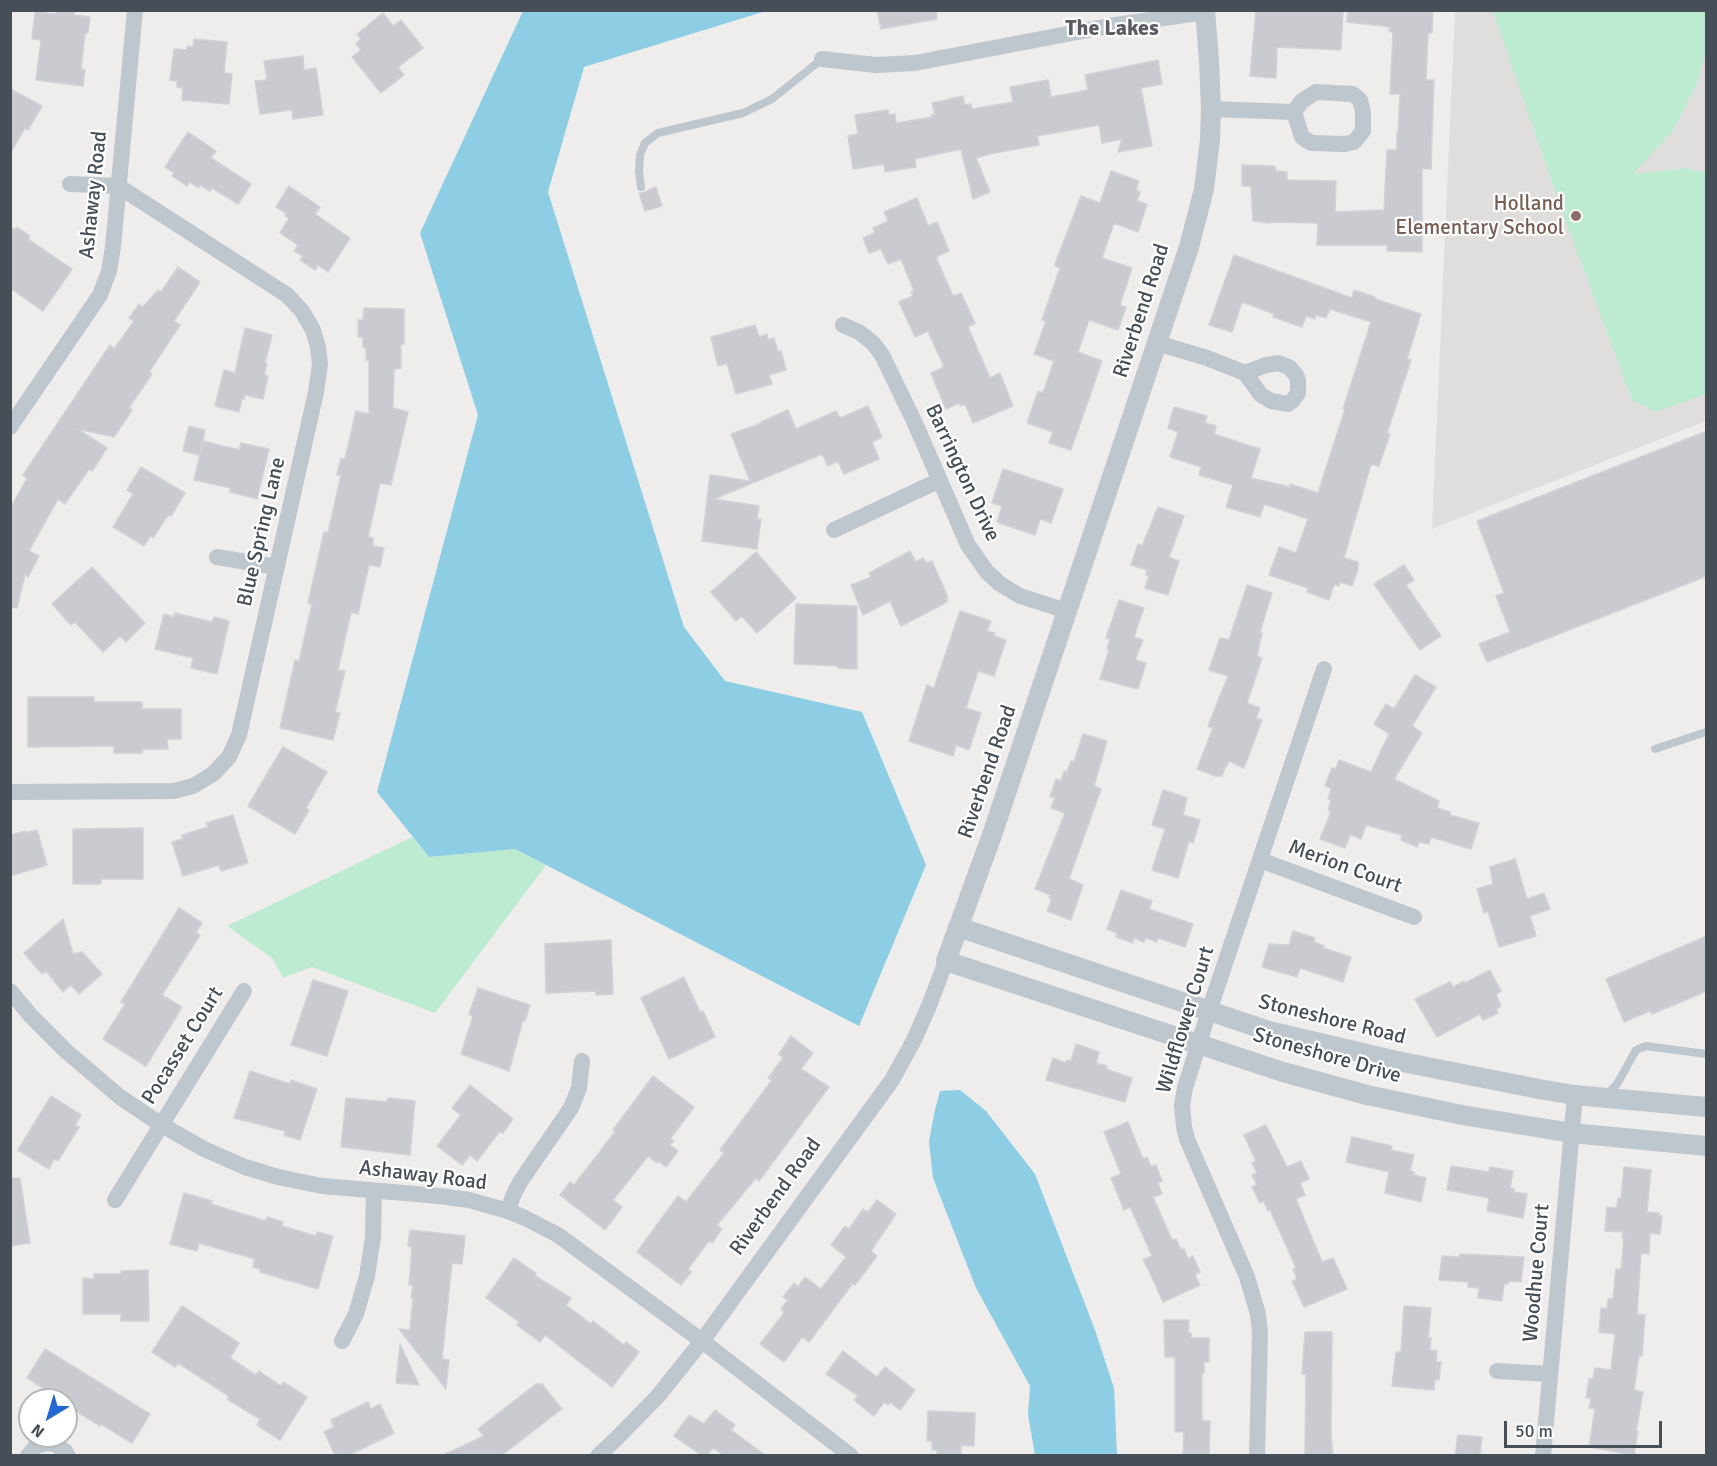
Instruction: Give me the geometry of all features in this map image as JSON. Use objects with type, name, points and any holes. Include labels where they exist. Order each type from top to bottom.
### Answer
[{"type":"street","name":"Ashaway Road","points":[[10,427],[100,294],[111,263],[135,10]]},
{"type":"street","points":[[822,59],[876,65],[915,63],[1109,26],[1205,11]]},
{"type":"street","name":"Riverbend Road","points":[[598,1455],[658,1396],[702,1341],[892,1080],[929,1006],[992,835],[1190,247],[1204,189],[1210,140],[1211,110],[1205,11]]},
{"type":"street","points":[[1211,110],[1294,112]]},
{"type":"street","points":[[70,184],[118,186]]},
{"type":"street","name":"Blue Spring Lane","points":[[10,792],[174,791],[193,786],[213,774],[229,757],[238,735],[316,392],[320,364],[313,330],[302,311],[287,295],[118,186]]},
{"type":"street","name":"Barrington Drive","points":[[843,325],[859,332],[873,343],[882,355],[969,546],[987,572],[1000,584],[1020,596],[1067,611]]},
{"type":"street","points":[[1157,344],[1207,358],[1245,373]]},
{"type":"street","points":[[834,530],[940,480]]},
{"type":"street","points":[[217,557],[277,567]]},
{"type":"street","name":"Wildflower Court","points":[[1257,1455],[1260,1333],[1258,1314],[1247,1277],[1187,1139],[1182,1105],[1185,1088],[1209,1011],[1324,669]]},
{"type":"street","name":"Merion Court","points":[[1260,860],[1414,917]]},
{"type":"street","name":"Stoneshore Road","points":[[958,927],[1269,1031],[1397,1061],[1575,1095],[1707,1107]]},
{"type":"street","name":"Stoneshore Drive","points":[[946,961],[1283,1072],[1367,1095],[1462,1115],[1572,1133],[1707,1146]]},
{"type":"street","name":"Ashaway Road","points":[[10,991],[66,1051],[120,1097],[160,1124],[204,1149],[245,1167],[278,1177],[322,1186],[469,1200],[508,1211],[558,1235],[851,1455]]},
{"type":"street","name":"Pocasset Court","points":[[115,1200],[244,991]]},
{"type":"street","points":[[508,1211],[520,1182],[572,1108],[579,1088],[582,1061]]},
{"type":"street","name":"Woodhue Court","points":[[1543,1455],[1575,1095]]},
{"type":"street","points":[[342,1341],[356,1314],[367,1276],[373,1237],[374,1191]]},
{"type":"street","points":[[1497,1371],[1550,1374]]},
{"type":"street","points":[[28,1455],[36,1446],[46,1443],[55,1444],[68,1455]]},
{"type":"lane","points":[[641,187],[640,155],[645,143],[658,133],[742,113],[772,99],[822,59]]},
{"type":"lane","points":[[1655,749],[1707,732]]},
{"type":"lane","points":[[1575,1095],[1609,1092],[1617,1084],[1636,1050],[1646,1046],[1707,1054]]},
{"type":"shaded area","name":"Holland Elementary School","points":[[1455,11],[1706,11],[1706,421],[1432,529]]},
{"type":"green space","points":[[1493,11],[1706,11],[1706,51],[1696,86],[1672,132],[1633,174],[1686,168],[1706,173],[1706,394],[1656,412],[1632,400],[1560,206]]},
{"type":"green space","points":[[412,837],[429,857],[515,849],[546,865],[435,1013],[312,967],[283,978],[272,958],[227,926]]},
{"type":"water","points":[[523,11],[766,11],[584,67],[548,192],[684,627],[725,681],[862,712],[926,865],[859,1026],[515,849],[429,857],[377,792],[478,415],[420,233]]},
{"type":"water","points":[[960,1090],[986,1111],[1035,1174],[1095,1330],[1114,1388],[1117,1455],[1035,1455],[1028,1415],[1030,1386],[976,1288],[933,1178],[929,1142],[940,1091]]},
{"type":"building","points":[[57,10],[75,10],[74,15],[90,17],[88,33],[85,33],[81,69],[85,70],[83,86],[36,80],[41,40],[32,39],[35,12],[56,14]]},
{"type":"building","points":[[877,10],[936,10],[937,19],[881,29]]},
{"type":"building","points":[[1256,10],[1343,10],[1341,50],[1277,47],[1276,78],[1250,76]]},
{"type":"building","points":[[1348,10],[1433,10],[1432,33],[1428,33],[1426,80],[1434,80],[1431,169],[1422,168],[1422,252],[1387,251],[1387,245],[1317,245],[1318,223],[1253,221],[1251,186],[1242,186],[1242,165],[1275,166],[1276,171],[1287,172],[1287,180],[1336,181],[1335,212],[1384,210],[1387,150],[1397,150],[1400,94],[1390,94],[1393,32],[1389,31],[1390,27],[1347,22]]},
{"type":"building","points":[[383,13],[393,26],[401,20],[423,48],[398,67],[404,75],[381,93],[352,57],[361,50],[356,44],[361,39],[357,34]]},
{"type":"building","points":[[194,39],[227,42],[224,73],[232,74],[229,104],[182,100],[183,88],[177,87],[177,81],[170,80],[174,49],[187,50],[187,46],[193,47]]},
{"type":"building","points":[[303,56],[304,70],[316,68],[323,115],[293,119],[292,110],[260,114],[255,81],[267,80],[264,61]]},
{"type":"building","points":[[1158,60],[1162,84],[1141,88],[1152,146],[1118,152],[1122,139],[1102,143],[1099,125],[1037,136],[1039,145],[976,158],[990,192],[973,199],[961,149],[915,159],[916,167],[885,172],[884,164],[853,169],[848,136],[858,134],[855,115],[888,110],[889,115],[895,114],[896,123],[932,117],[931,115],[935,115],[932,103],[963,96],[965,105],[971,104],[972,109],[1013,102],[1010,87],[1048,80],[1051,97],[1088,90],[1085,75]]},
{"type":"building","points":[[10,89],[42,106],[28,130],[25,128],[10,154]]},
{"type":"building","points":[[188,132],[216,151],[211,158],[251,184],[238,204],[212,188],[210,191],[200,185],[198,188],[190,182],[187,186],[172,176],[174,172],[165,167]]},
{"type":"building","points":[[1111,171],[1139,181],[1136,190],[1140,192],[1137,201],[1147,204],[1138,232],[1114,223],[1102,258],[1132,268],[1120,305],[1126,307],[1118,330],[1089,320],[1078,352],[1102,361],[1071,450],[1049,443],[1053,432],[1027,423],[1038,391],[1043,393],[1054,361],[1034,354],[1046,321],[1042,320],[1060,268],[1055,264],[1081,196],[1100,203]]},
{"type":"building","points":[[289,186],[320,207],[315,214],[350,238],[328,272],[318,265],[315,270],[300,260],[303,256],[294,251],[298,245],[280,233],[289,218],[285,216],[286,213],[276,207]]},
{"type":"building","points":[[656,187],[662,206],[645,211],[639,193]]},
{"type":"building","points":[[917,198],[928,226],[937,222],[949,251],[936,257],[953,296],[961,293],[975,323],[968,327],[990,378],[1000,373],[1013,406],[973,423],[965,404],[960,406],[959,403],[946,409],[931,373],[944,367],[928,331],[915,337],[899,302],[913,296],[911,292],[914,291],[901,259],[888,264],[881,249],[869,253],[863,238],[875,233],[873,228],[888,221],[884,212]]},
{"type":"building","points":[[10,227],[15,230],[17,227],[30,236],[28,239],[72,269],[43,311],[10,288]]},
{"type":"building","points":[[1234,255],[1352,298],[1354,290],[1421,314],[1407,359],[1411,360],[1387,433],[1390,434],[1379,466],[1371,464],[1344,558],[1358,562],[1358,569],[1352,586],[1340,582],[1339,586],[1334,584],[1329,600],[1307,592],[1308,588],[1269,575],[1279,547],[1296,553],[1308,519],[1264,504],[1260,517],[1226,507],[1233,485],[1199,475],[1201,467],[1170,457],[1178,432],[1168,428],[1174,407],[1207,416],[1205,423],[1216,426],[1214,434],[1260,449],[1251,478],[1290,487],[1290,484],[1318,493],[1345,409],[1343,409],[1371,322],[1330,309],[1326,318],[1316,315],[1315,319],[1306,316],[1302,327],[1273,317],[1274,314],[1242,302],[1232,332],[1209,325]]},
{"type":"building","points":[[178,267],[200,282],[174,321],[180,325],[149,372],[152,374],[129,408],[132,410],[114,437],[78,429],[107,448],[92,471],[89,469],[65,504],[58,499],[29,551],[39,556],[28,577],[25,574],[17,608],[10,607],[10,509],[27,478],[23,475],[110,345],[114,349],[134,321],[129,318],[139,304],[143,307],[158,290],[161,292]]},
{"type":"building","points":[[364,308],[404,309],[404,344],[401,344],[401,368],[394,369],[393,408],[408,412],[391,485],[380,483],[368,537],[373,538],[373,546],[384,548],[380,567],[369,565],[358,614],[351,612],[338,670],[345,671],[335,712],[340,713],[333,740],[280,728],[295,660],[299,661],[312,604],[308,603],[324,532],[328,533],[341,475],[337,475],[341,458],[345,459],[356,411],[369,414],[369,360],[366,360],[363,337],[358,337],[358,320],[363,320]]},
{"type":"building","points":[[755,325],[759,337],[767,334],[768,340],[774,338],[778,352],[781,351],[786,370],[769,375],[772,384],[736,394],[727,363],[718,366],[711,337]]},
{"type":"building","points":[[245,328],[272,335],[265,363],[267,364],[264,375],[268,376],[263,399],[245,395],[244,399],[242,398],[239,412],[215,406],[224,370],[235,373]]},
{"type":"building","points":[[868,406],[882,437],[872,442],[879,459],[844,474],[838,461],[828,466],[822,454],[714,499],[759,506],[757,519],[761,519],[757,549],[702,541],[710,475],[750,481],[731,434],[762,423],[788,410],[796,429],[836,411],[840,418]]},
{"type":"building","points":[[189,426],[205,430],[200,455],[183,451]]},
{"type":"building","points":[[1707,431],[1707,576],[1487,662],[1479,644],[1510,632],[1496,596],[1504,593],[1477,521]]},
{"type":"building","points":[[203,441],[239,450],[241,443],[269,449],[257,499],[230,492],[231,488],[194,480]]},
{"type":"building","points":[[141,467],[185,493],[171,516],[168,515],[153,538],[150,536],[144,546],[113,527],[133,494],[127,490]]},
{"type":"building","points":[[1003,469],[1063,489],[1051,523],[1040,519],[1035,535],[997,522],[1002,506],[992,503]]},
{"type":"building","points":[[1158,507],[1184,516],[1169,557],[1179,561],[1168,595],[1145,588],[1149,576],[1146,575],[1147,570],[1131,565],[1138,544],[1142,546]]},
{"type":"building","points":[[910,551],[916,562],[923,558],[926,563],[932,561],[947,595],[947,602],[901,626],[890,601],[863,615],[851,585],[871,577],[869,573]]},
{"type":"building","points":[[756,552],[796,598],[757,633],[742,616],[736,621],[711,592]]},
{"type":"building","points":[[1404,565],[1414,580],[1406,585],[1441,636],[1420,650],[1374,584]]},
{"type":"building","points":[[92,567],[145,623],[126,642],[120,636],[103,652],[75,622],[71,625],[52,604]]},
{"type":"building","points":[[1247,585],[1272,593],[1260,632],[1262,633],[1257,656],[1262,658],[1247,703],[1260,708],[1256,718],[1262,720],[1244,768],[1229,761],[1222,776],[1215,776],[1197,769],[1213,728],[1208,726],[1228,676],[1209,670],[1220,638],[1229,640]]},
{"type":"building","points":[[1119,600],[1144,608],[1134,637],[1143,640],[1135,660],[1146,663],[1138,689],[1100,679],[1109,650],[1107,649],[1110,639],[1106,638]]},
{"type":"building","points":[[796,604],[857,606],[857,669],[794,664]]},
{"type":"building","points":[[960,611],[991,621],[987,631],[1006,640],[994,676],[978,671],[966,708],[981,713],[969,750],[956,745],[953,756],[909,741],[927,685],[934,688]]},
{"type":"building","points":[[175,613],[212,622],[214,617],[229,621],[217,674],[191,668],[193,658],[155,649],[164,614],[174,617]]},
{"type":"building","points":[[1415,675],[1436,687],[1412,726],[1422,733],[1394,779],[1439,801],[1437,808],[1450,812],[1450,815],[1479,823],[1471,849],[1431,837],[1429,844],[1419,842],[1417,847],[1401,840],[1402,835],[1366,825],[1361,839],[1350,835],[1345,848],[1320,839],[1331,812],[1328,810],[1331,800],[1328,799],[1331,788],[1325,786],[1332,768],[1336,769],[1339,760],[1371,772],[1389,734],[1374,724],[1386,704],[1394,709]]},
{"type":"building","points":[[28,697],[94,697],[94,702],[142,702],[142,709],[181,709],[181,739],[167,739],[168,749],[143,748],[142,753],[114,753],[114,746],[28,747]]},
{"type":"building","points":[[1083,734],[1107,741],[1094,786],[1101,789],[1069,879],[1083,885],[1071,920],[1047,911],[1052,899],[1049,898],[1051,895],[1035,889],[1065,813],[1051,808],[1055,798],[1050,797],[1056,779],[1061,781],[1064,771],[1067,772],[1071,761],[1074,762]]},
{"type":"building","points":[[283,747],[327,772],[306,808],[309,810],[295,834],[248,806]]},
{"type":"building","points":[[1163,790],[1187,798],[1183,815],[1200,820],[1193,843],[1189,841],[1178,878],[1152,870],[1165,829],[1152,825]]},
{"type":"building","points":[[233,815],[248,863],[221,871],[219,865],[183,876],[172,842],[183,839],[182,835],[208,827],[206,823]]},
{"type":"building","points":[[143,828],[143,879],[101,879],[101,884],[73,884],[73,829]]},
{"type":"building","points":[[37,830],[47,865],[10,876],[10,835]]},
{"type":"building","points":[[1515,859],[1527,899],[1544,893],[1550,909],[1530,916],[1536,936],[1499,947],[1488,911],[1484,913],[1477,889],[1493,884],[1490,867]]},
{"type":"building","points":[[1121,890],[1152,901],[1149,909],[1193,924],[1185,947],[1158,938],[1157,942],[1146,938],[1144,942],[1134,938],[1133,943],[1116,937],[1117,933],[1107,929]]},
{"type":"building","points":[[179,908],[202,923],[196,932],[200,935],[162,995],[182,1007],[146,1066],[103,1039],[125,1004],[121,1002]]},
{"type":"building","points":[[63,919],[73,954],[82,952],[102,974],[79,994],[71,985],[63,992],[46,971],[42,974],[24,953]]},
{"type":"building","points":[[1293,931],[1315,938],[1314,942],[1324,946],[1323,948],[1351,957],[1343,982],[1300,968],[1297,977],[1262,967],[1269,944],[1289,945]]},
{"type":"building","points":[[1707,936],[1707,991],[1652,1014],[1650,1011],[1624,1022],[1606,979]]},
{"type":"building","points":[[611,940],[613,994],[596,995],[596,991],[546,993],[545,944]]},
{"type":"building","points":[[1490,970],[1501,991],[1496,994],[1501,1006],[1496,1009],[1498,1013],[1483,1020],[1480,1014],[1437,1037],[1415,999],[1450,982],[1453,987]]},
{"type":"building","points":[[684,977],[700,1012],[703,1011],[715,1037],[669,1059],[641,998]]},
{"type":"building","points":[[313,980],[348,991],[327,1056],[291,1045]]},
{"type":"building","points":[[478,988],[530,1005],[525,1021],[523,1020],[509,1071],[461,1054],[473,1016],[469,1014]]},
{"type":"building","points":[[791,1036],[813,1053],[801,1069],[829,1087],[759,1181],[756,1178],[717,1225],[722,1229],[712,1243],[709,1241],[688,1269],[691,1272],[681,1285],[637,1252],[678,1196],[686,1202],[724,1153],[720,1150],[772,1080],[768,1078],[783,1058],[779,1054]]},
{"type":"building","points":[[1076,1044],[1099,1052],[1096,1063],[1132,1078],[1125,1102],[1046,1080],[1053,1058],[1066,1063],[1067,1060],[1071,1061]]},
{"type":"building","points":[[250,1071],[290,1084],[291,1080],[317,1089],[300,1140],[284,1135],[285,1131],[234,1118]]},
{"type":"building","points":[[653,1076],[694,1107],[670,1139],[674,1141],[670,1145],[678,1151],[666,1167],[648,1156],[613,1200],[622,1207],[605,1230],[560,1195],[570,1182],[574,1185],[615,1132],[613,1130]]},
{"type":"building","points":[[470,1085],[513,1119],[503,1133],[500,1131],[477,1161],[470,1155],[462,1165],[437,1146],[461,1115],[452,1108]]},
{"type":"building","points":[[51,1096],[81,1115],[75,1125],[79,1127],[58,1161],[54,1159],[49,1169],[18,1150]]},
{"type":"building","points":[[346,1098],[387,1102],[388,1098],[415,1101],[410,1155],[341,1147]]},
{"type":"building","points":[[1128,1122],[1143,1159],[1147,1157],[1151,1167],[1156,1165],[1162,1181],[1158,1183],[1162,1194],[1153,1197],[1172,1240],[1176,1239],[1188,1259],[1193,1256],[1200,1272],[1195,1275],[1200,1285],[1163,1302],[1143,1260],[1152,1256],[1130,1207],[1124,1210],[1111,1178],[1121,1174],[1104,1132]]},
{"type":"building","points":[[1266,1125],[1287,1167],[1301,1161],[1309,1179],[1300,1183],[1305,1195],[1296,1199],[1322,1262],[1333,1258],[1347,1289],[1304,1307],[1292,1281],[1297,1279],[1293,1269],[1296,1268],[1270,1210],[1268,1211],[1264,1201],[1260,1203],[1252,1187],[1257,1185],[1252,1175],[1257,1173],[1252,1163],[1256,1161],[1244,1135]]},
{"type":"building","points":[[1352,1137],[1392,1146],[1391,1150],[1414,1155],[1410,1171],[1414,1172],[1414,1175],[1426,1178],[1421,1202],[1385,1193],[1389,1172],[1346,1162]]},
{"type":"building","points":[[1451,1166],[1489,1172],[1490,1167],[1513,1171],[1510,1188],[1514,1189],[1514,1192],[1527,1194],[1523,1218],[1487,1211],[1489,1198],[1447,1190]]},
{"type":"building","points":[[1624,1167],[1651,1170],[1647,1212],[1659,1213],[1659,1216],[1662,1216],[1660,1234],[1650,1233],[1649,1254],[1641,1253],[1637,1314],[1645,1315],[1642,1356],[1639,1355],[1634,1390],[1643,1392],[1634,1455],[1589,1447],[1595,1409],[1589,1408],[1591,1398],[1586,1398],[1589,1379],[1593,1379],[1595,1368],[1611,1370],[1615,1334],[1599,1332],[1601,1308],[1607,1309],[1608,1299],[1613,1299],[1616,1269],[1621,1270],[1624,1238],[1622,1238],[1623,1232],[1605,1231],[1607,1207],[1617,1208],[1618,1198],[1621,1198]]},
{"type":"building","points":[[10,1178],[20,1178],[30,1243],[10,1246]]},
{"type":"building","points":[[184,1193],[266,1221],[267,1217],[283,1222],[282,1226],[316,1236],[317,1232],[333,1236],[318,1289],[260,1272],[260,1269],[253,1267],[255,1259],[199,1243],[197,1251],[170,1244]]},
{"type":"building","points":[[877,1200],[896,1214],[871,1251],[877,1256],[855,1285],[853,1283],[809,1342],[802,1337],[784,1362],[760,1344],[784,1313],[781,1309],[788,1300],[783,1297],[794,1283],[798,1287],[805,1277],[821,1289],[846,1257],[831,1245],[845,1226],[849,1229],[863,1209],[868,1212]]},
{"type":"building","points":[[410,1230],[465,1236],[462,1264],[452,1263],[442,1359],[449,1360],[446,1389],[399,1329],[410,1330],[413,1285],[409,1285],[412,1247],[408,1246]]},
{"type":"building","points":[[1460,1254],[1524,1257],[1521,1282],[1509,1281],[1508,1284],[1504,1284],[1502,1301],[1478,1298],[1479,1288],[1468,1287],[1468,1282],[1439,1280],[1442,1256],[1460,1257]]},
{"type":"building","points":[[514,1258],[536,1273],[535,1276],[571,1298],[566,1305],[591,1324],[593,1321],[624,1345],[626,1342],[639,1352],[612,1387],[545,1335],[540,1342],[517,1325],[519,1322],[486,1298]]},
{"type":"building","points":[[148,1270],[149,1321],[121,1321],[121,1314],[83,1314],[83,1278],[94,1279],[94,1274],[121,1274],[121,1271]]},
{"type":"building","points":[[182,1306],[239,1343],[230,1358],[256,1375],[259,1371],[281,1386],[283,1382],[307,1397],[280,1440],[257,1425],[260,1419],[227,1399],[229,1396],[178,1363],[175,1367],[152,1352]]},
{"type":"building","points":[[1404,1306],[1431,1308],[1428,1338],[1431,1338],[1430,1350],[1437,1351],[1436,1362],[1441,1362],[1439,1380],[1435,1379],[1434,1390],[1392,1386],[1396,1352],[1401,1352]]},
{"type":"building","points":[[1164,1320],[1189,1320],[1188,1333],[1191,1333],[1191,1338],[1209,1338],[1209,1362],[1204,1362],[1204,1373],[1202,1373],[1202,1421],[1210,1421],[1209,1455],[1183,1455],[1184,1432],[1175,1432],[1175,1357],[1165,1357]]},
{"type":"building","points":[[1305,1332],[1332,1332],[1331,1434],[1333,1455],[1305,1455],[1306,1374],[1302,1374]]},
{"type":"building","points":[[400,1344],[419,1385],[396,1383]]},
{"type":"building","points":[[45,1349],[150,1414],[132,1443],[78,1412],[78,1388],[43,1388],[27,1378]]},
{"type":"building","points":[[843,1351],[877,1377],[885,1367],[915,1390],[900,1410],[890,1402],[888,1405],[884,1402],[874,1416],[854,1400],[858,1396],[826,1374]]},
{"type":"building","points":[[536,1384],[542,1384],[562,1409],[502,1455],[443,1455],[484,1436],[478,1429]]},
{"type":"building","points":[[368,1402],[371,1409],[380,1404],[394,1433],[349,1455],[335,1455],[324,1432],[334,1427],[331,1420]]},
{"type":"building","points":[[715,1410],[735,1425],[731,1430],[765,1455],[724,1455],[713,1448],[707,1455],[701,1455],[674,1436],[689,1415],[704,1424]]},
{"type":"building","points":[[928,1411],[975,1413],[974,1446],[961,1445],[961,1455],[937,1455],[937,1450],[932,1450],[932,1441],[927,1441]]},
{"type":"building","points":[[1458,1435],[1482,1437],[1480,1455],[1455,1455]]},
{"type":"place","name":"Holland Elementary School","points":[[1576,216]]},
{"type":"district","name":"The Lakes","points":[[1112,29]]}]
